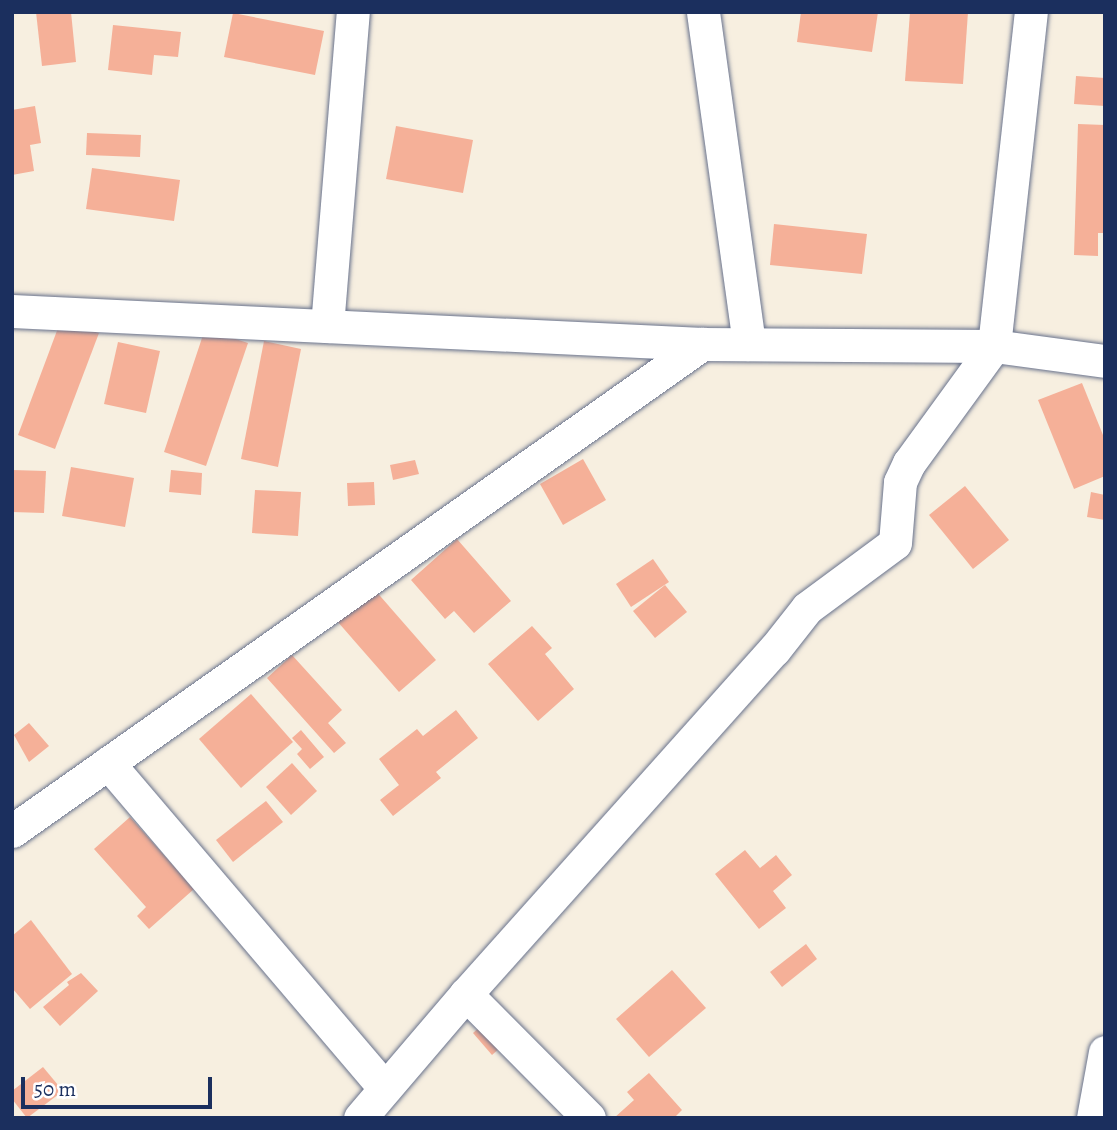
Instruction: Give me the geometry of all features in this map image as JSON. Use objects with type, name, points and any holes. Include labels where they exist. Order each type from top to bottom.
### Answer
[{"type":"street","points":[[327,326],[353,12]]},
{"type":"street","points":[[703,12],[749,344]]},
{"type":"street","points":[[360,1118],[466,994],[774,650],[807,608],[895,543],[900,482],[909,463],[994,346],[1031,12]]},
{"type":"street","points":[[12,311],[702,344],[994,346],[1105,361]]},
{"type":"street","points":[[12,831],[702,344]]},
{"type":"street","points":[[108,763],[385,1088]]},
{"type":"street","points":[[466,994],[589,1118]]},
{"type":"street","points":[[1093,1118],[1105,1052]]},
{"type":"building","points":[[36,12],[71,12],[76,62],[42,66]]},
{"type":"building","points":[[801,12],[878,12],[872,52],[797,42]]},
{"type":"building","points":[[910,12],[968,12],[963,84],[905,81]]},
{"type":"building","points":[[233,13],[324,31],[315,75],[224,57]]},
{"type":"building","points":[[113,25],[181,32],[178,57],[154,55],[152,75],[108,70]]},
{"type":"building","points":[[1076,76],[1105,78],[1105,106],[1074,104]]},
{"type":"building","points":[[35,106],[41,143],[30,145],[34,171],[12,175],[12,110]]},
{"type":"building","points":[[1078,124],[1105,125],[1105,233],[1098,233],[1098,256],[1074,255]]},
{"type":"building","points":[[396,126],[473,140],[463,193],[386,179]]},
{"type":"building","points":[[87,133],[141,135],[140,157],[86,155]]},
{"type":"building","points":[[92,168],[180,180],[174,221],[86,209]]},
{"type":"building","points":[[774,224],[867,234],[862,274],[770,265]]},
{"type":"building","points":[[61,320],[99,333],[55,449],[18,435]]},
{"type":"building","points":[[205,329],[248,343],[206,466],[164,452]]},
{"type":"building","points":[[264,341],[301,349],[278,467],[241,459]]},
{"type":"building","points":[[118,342],[160,351],[146,413],[104,404]]},
{"type":"building","points":[[1082,383],[1105,440],[1105,476],[1074,489],[1038,400]]},
{"type":"building","points":[[583,459],[606,500],[563,525],[540,484]]},
{"type":"building","points":[[415,460],[419,474],[393,480],[390,465]]},
{"type":"building","points":[[71,467],[134,478],[125,527],[62,516]]},
{"type":"building","points":[[12,470],[46,471],[44,513],[12,512]]},
{"type":"building","points":[[171,470],[202,473],[201,495],[169,492]]},
{"type":"building","points":[[374,482],[375,505],[348,506],[347,483]]},
{"type":"building","points":[[965,486],[1009,540],[973,569],[929,515]]},
{"type":"building","points":[[255,490],[301,492],[298,536],[252,533]]},
{"type":"building","points":[[1091,492],[1105,495],[1105,520],[1087,517]]},
{"type":"building","points":[[457,539],[511,601],[474,633],[454,611],[445,619],[411,580]]},
{"type":"building","points":[[653,559],[669,582],[631,607],[616,584]]},
{"type":"building","points":[[665,585],[687,612],[655,638],[633,611]]},
{"type":"building","points":[[374,589],[436,660],[399,692],[337,621]]},
{"type":"building","points":[[532,626],[552,648],[545,654],[574,689],[538,721],[488,664]]},
{"type":"building","points":[[292,655],[342,710],[328,723],[346,743],[334,753],[267,678]]},
{"type":"building","points":[[251,694],[293,742],[241,788],[199,739]]},
{"type":"building","points":[[456,710],[478,738],[436,772],[441,778],[393,816],[380,800],[399,785],[379,759],[417,729],[423,736]]},
{"type":"building","points":[[29,723],[49,746],[29,762],[14,735]]},
{"type":"building","points":[[301,730],[324,757],[310,769],[297,754],[302,749],[292,738]]},
{"type":"building","points":[[292,763],[317,791],[291,815],[266,787]]},
{"type":"building","points":[[266,801],[283,822],[233,862],[216,840]]},
{"type":"building","points":[[130,817],[194,889],[149,929],[137,916],[146,907],[94,849]]},
{"type":"building","points":[[745,850],[760,868],[776,855],[792,875],[773,891],[786,908],[759,929],[715,874]]},
{"type":"building","points":[[31,920],[72,974],[30,1009],[12,988],[12,936]]},
{"type":"building","points":[[806,944],[817,959],[782,987],[770,972]]},
{"type":"building","points":[[672,970],[706,1008],[649,1057],[616,1019]]},
{"type":"building","points":[[81,973],[98,991],[60,1026],[43,1007],[69,985],[67,982]]},
{"type":"building","points":[[482,1025],[501,1047],[492,1055],[473,1033]]},
{"type":"building","points":[[43,1067],[63,1091],[27,1118],[12,1099],[12,1091]]},
{"type":"building","points":[[649,1073],[682,1110],[674,1118],[614,1118],[634,1100],[627,1092]]}]
